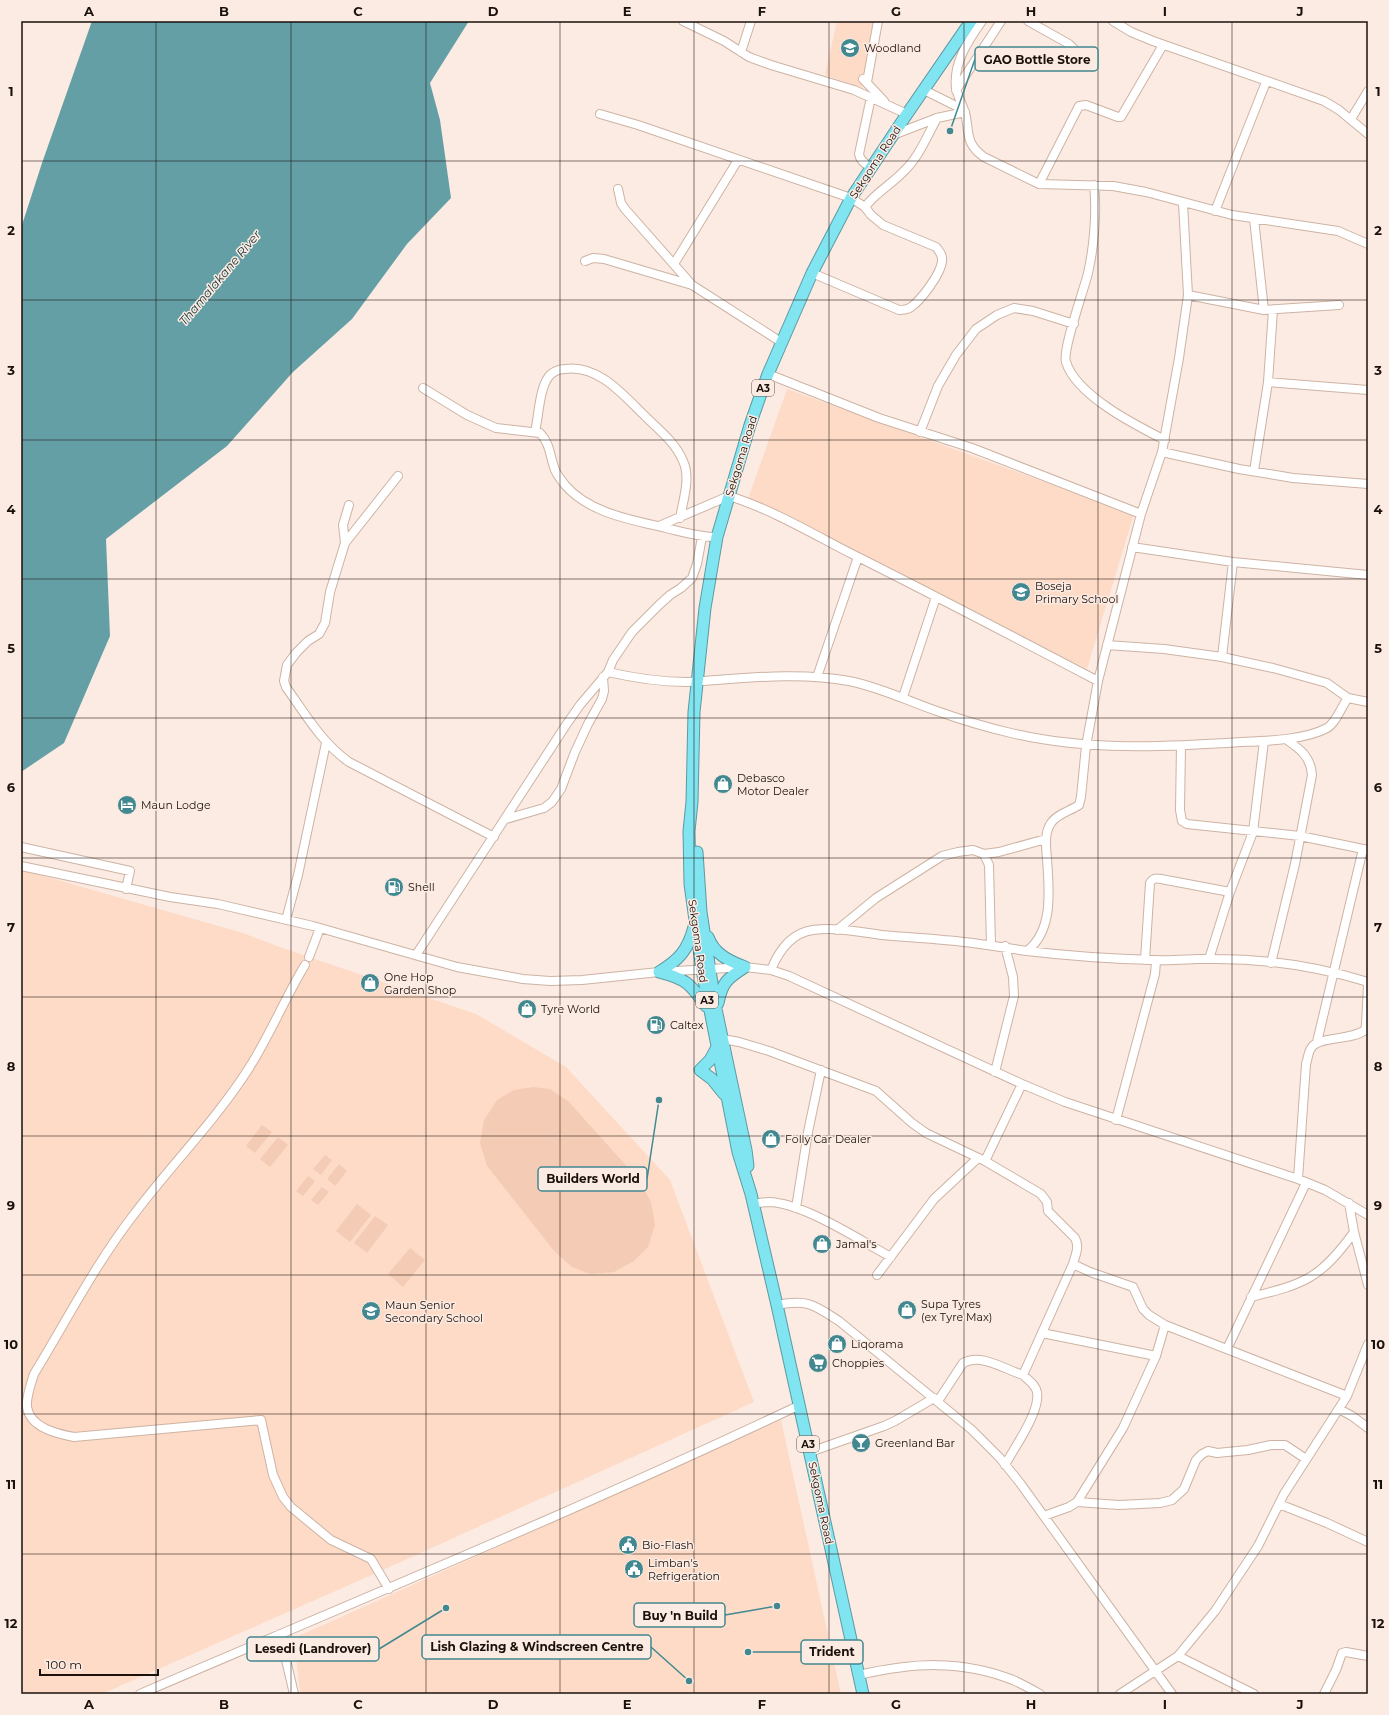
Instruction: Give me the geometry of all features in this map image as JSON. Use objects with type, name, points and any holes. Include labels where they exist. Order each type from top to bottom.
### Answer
[{"type":"highway","name":"Sekgoma Road","points":[[863,1694],[800,1405],[752,1199],[738,1152],[716,1049],[713,1009],[690,884],[689,831],[692,802],[696,682],[704,608],[717,537],[750,425],[781,342],[812,273],[851,198],[906,114],[971,21]]},
{"type":"highway","points":[[698,923],[714,948],[730,961],[745,967]]},
{"type":"highway","points":[[659,972],[672,964],[682,955],[698,923]]},
{"type":"highway","points":[[659,972],[678,977],[688,983],[713,1009],[723,985],[729,978],[745,967]]},
{"type":"highway","name":"Sekgoma Road","points":[[713,1009],[723,1039],[746,1150],[752,1199]]},
{"type":"highway","points":[[716,1049],[710,1060],[700,1070],[721,1088],[727,1099]]},
{"type":"street","points":[[683,21],[770,65],[871,97],[906,114]]},
{"type":"street","points":[[742,52],[751,21]]},
{"type":"street","points":[[878,21],[865,81],[888,105]]},
{"type":"street","points":[[982,21],[968,41],[958,63],[956,72],[956,90],[964,111],[969,138],[976,152],[1040,184],[1113,186],[1146,192],[1183,203],[1254,219],[1338,230],[1368,244]]},
{"type":"street","points":[[956,90],[1001,21]]},
{"type":"street","points":[[1028,21],[1069,44],[1084,65]]},
{"type":"street","points":[[1113,21],[1131,32],[1163,45],[1324,101],[1351,119],[1368,134]]},
{"type":"street","points":[[1040,184],[1079,106],[1086,105],[1121,117],[1163,45]]},
{"type":"street","points":[[1215,211],[1266,82]]},
{"type":"street","points":[[924,90],[964,111]]},
{"type":"street","points":[[1351,119],[1368,91]]},
{"type":"street","points":[[871,97],[859,154],[859,158],[871,168]]},
{"type":"street","points":[[892,136],[937,118],[964,111]]},
{"type":"street","points":[[600,114],[638,125],[851,198],[865,207],[871,215],[883,225],[936,247],[940,252],[942,260],[939,271],[933,282],[916,303],[910,308],[899,310],[812,273]]},
{"type":"street","points":[[865,207],[877,193],[904,171],[919,151],[937,118]]},
{"type":"street","points":[[674,264],[738,160]]},
{"type":"street","points":[[1094,185],[1093,237],[1088,272],[1074,324],[1066,347],[1065,361],[1073,376],[1104,405],[1164,440]]},
{"type":"street","points":[[618,189],[621,203],[625,209],[692,286]]},
{"type":"street","points":[[1027,951],[1034,946],[1038,939],[1045,923],[1048,908],[1049,882],[1046,839],[1047,830],[1056,817],[1079,804],[1086,746],[1098,681],[1141,514],[1162,452],[1179,358],[1188,295],[1183,203]]},
{"type":"street","points":[[1254,219],[1269,310],[1268,382],[1254,471]]},
{"type":"street","points":[[585,261],[593,258],[604,259],[692,286],[781,342]]},
{"type":"street","points":[[1188,295],[1269,310],[1339,305]]},
{"type":"street","points":[[920,432],[938,386],[956,355],[976,329],[997,315],[1014,308],[1033,311],[1074,324]]},
{"type":"street","points":[[534,432],[542,394],[547,380],[552,374],[568,368],[584,370],[597,375],[613,386],[670,441],[680,453],[684,462],[686,474],[680,518]]},
{"type":"street","points":[[768,374],[879,418],[972,448],[1141,514]]},
{"type":"street","points":[[1268,382],[1368,390]]},
{"type":"street","points":[[423,388],[467,415],[496,428],[534,432],[543,437],[549,448],[556,470],[566,485],[579,498],[596,507],[615,514],[702,537],[717,537]]},
{"type":"street","points":[[1162,452],[1293,478],[1368,484]]},
{"type":"street","points":[[398,476],[345,543],[330,592],[324,623],[319,634],[308,641],[289,661],[285,672],[284,681],[286,687],[326,743],[337,754],[349,762],[494,837]]},
{"type":"street","points":[[660,526],[729,496],[758,507],[858,557],[1098,681]]},
{"type":"street","points":[[345,543],[343,526],[349,505]]},
{"type":"street","points":[[416,955],[566,725],[580,705],[605,675],[623,645],[643,620],[670,595],[692,578],[697,564],[702,537]]},
{"type":"street","points":[[1132,548],[1233,562],[1368,574]]},
{"type":"street","points":[[817,677],[858,557]]},
{"type":"street","points":[[1222,657],[1233,562]]},
{"type":"street","points":[[903,698],[936,597]]},
{"type":"street","points":[[1107,645],[1164,649],[1222,657],[1314,678],[1327,683],[1348,698],[1368,702]]},
{"type":"street","points":[[605,675],[647,680],[696,682],[817,677],[850,681],[935,710],[1009,732],[1086,746],[1181,746],[1286,740],[1327,728],[1334,722],[1341,707],[1348,698]]},
{"type":"street","points":[[506,819],[544,808],[552,802],[561,789],[575,752],[602,699],[605,675]]},
{"type":"street","points":[[1271,963],[1309,795],[1312,775],[1312,765],[1308,758],[1286,740]]},
{"type":"street","points":[[1209,959],[1230,892],[1253,832],[1264,741]]},
{"type":"street","points":[[286,920],[298,876],[326,743]]},
{"type":"street","points":[[1181,746],[1180,810],[1182,821],[1187,824],[1300,836],[1365,849],[1317,1042]]},
{"type":"street","points":[[837,930],[876,898],[942,856],[972,850],[984,854],[1012,849],[1046,839]]},
{"type":"street","points":[[21,847],[130,872],[126,888]]},
{"type":"street","points":[[984,854],[989,865],[992,945]]},
{"type":"street","points":[[21,866],[170,897],[218,904],[320,928],[457,967],[523,979],[550,981],[582,980],[659,972],[745,967],[771,970],[789,976],[995,1072],[1065,1102],[1298,1179],[1325,1190],[1368,1215]]},
{"type":"street","points":[[1145,960],[1150,883],[1152,880],[1155,878],[1230,892]]},
{"type":"street","points":[[309,957],[320,928]]},
{"type":"street","points":[[771,970],[776,957],[786,943],[799,933],[814,930],[837,930],[1005,946],[1027,951],[1145,960],[1209,959],[1271,963],[1334,972],[1368,982]]},
{"type":"street","points":[[995,1072],[1014,996],[1013,977],[1005,946]]},
{"type":"street","points":[[1116,1120],[1155,974],[1156,960]]},
{"type":"street","points":[[305,965],[290,990],[261,1048],[227,1100],[135,1212],[102,1258],[34,1374],[28,1395],[27,1408],[33,1420],[43,1427],[58,1434],[74,1437],[261,1420],[273,1475],[283,1496],[291,1507],[331,1540],[371,1559],[389,1589]]},
{"type":"street","points":[[1298,1179],[1306,1064],[1312,1046],[1317,1042],[1354,1036],[1365,1030],[1368,985]]},
{"type":"street","points":[[723,1039],[739,1042],[768,1051],[876,1091],[912,1123],[926,1133],[981,1159],[1044,1197],[1048,1211],[1077,1242],[1073,1264],[1023,1375]]},
{"type":"street","points":[[796,1208],[808,1132],[821,1070]]},
{"type":"street","points":[[877,1275],[934,1200],[981,1159],[1022,1084]]},
{"type":"street","points":[[1227,1349],[1306,1183]]},
{"type":"street","points":[[752,1199],[796,1208],[812,1214],[890,1257]]},
{"type":"street","points":[[1349,1203],[1354,1232],[1368,1285]]},
{"type":"street","points":[[1251,1297],[1300,1284],[1315,1275],[1343,1248],[1354,1232]]},
{"type":"street","points":[[1073,1264],[1090,1272],[1133,1287],[1144,1309],[1149,1315],[1165,1325],[1347,1396]]},
{"type":"street","points":[[777,1305],[799,1302],[821,1308],[936,1399],[972,1430],[1005,1465],[1044,1516],[1172,1694]]},
{"type":"street","points":[[1044,1516],[1069,1507],[1077,1502],[1123,1428],[1156,1356],[1165,1325]]},
{"type":"street","points":[[1042,1333],[1156,1356]]},
{"type":"street","points":[[1120,1694],[1178,1656],[1234,1585],[1258,1546],[1279,1504],[1347,1396],[1366,1354],[1368,1344]]},
{"type":"street","points":[[810,1452],[895,1421],[936,1399],[963,1363],[968,1360],[982,1360],[1023,1375],[1036,1389],[1036,1410],[1005,1465]]},
{"type":"street","points":[[140,1694],[389,1589],[666,1468],[800,1405]]},
{"type":"street","points":[[1339,1409],[1352,1416],[1368,1428]]},
{"type":"street","points":[[1077,1502],[1119,1505],[1160,1503],[1172,1500],[1184,1489],[1196,1460],[1208,1452],[1217,1453],[1248,1450],[1270,1445],[1285,1445],[1306,1459]]},
{"type":"street","points":[[1279,1504],[1368,1542]]},
{"type":"street","points":[[280,1634],[294,1694]]},
{"type":"street","points":[[1324,1694],[1336,1670],[1342,1653],[1346,1652],[1368,1656]]},
{"type":"street","points":[[1178,1656],[1254,1694]]},
{"type":"street","points":[[859,1675],[887,1669],[920,1665],[963,1666],[1013,1680],[1040,1694]]},
{"type":"shaded area","name":"Woodland","points":[[837,21],[873,21],[862,88],[825,75]]},
{"type":"shaded area","name":"Boseja Primary School","points":[[787,389],[1134,514],[1087,669],[748,499]]},
{"type":"shaded area","name":"Maun Senior Secondary School","points":[[23,870],[243,933],[476,1014],[566,1067],[670,1180],[754,1402],[383,1570],[102,1694],[21,1694],[21,873]]},
{"type":"shaded area","points":[[533,1087],[550,1089],[568,1101],[640,1181],[651,1202],[655,1225],[648,1247],[634,1261],[614,1272],[590,1274],[572,1267],[555,1252],[487,1166],[480,1143],[484,1120],[497,1100],[514,1090]]},
{"type":"shaded area","points":[[262,1125],[272,1132],[255,1153],[246,1146]]},
{"type":"shaded area","points":[[278,1137],[288,1145],[270,1167],[260,1159]]},
{"type":"shaded area","points":[[325,1155],[332,1160],[321,1175],[313,1169]]},
{"type":"shaded area","points":[[339,1164],[347,1171],[335,1186],[327,1179]]},
{"type":"shaded area","points":[[308,1176],[315,1181],[303,1196],[296,1191]]},
{"type":"shaded area","points":[[322,1187],[329,1192],[318,1205],[311,1200]]},
{"type":"shaded area","points":[[357,1204],[371,1215],[350,1242],[336,1231]]},
{"type":"shaded area","points":[[375,1216],[388,1225],[367,1253],[354,1243]]},
{"type":"shaded area","points":[[410,1248],[425,1260],[403,1287],[388,1274]]},
{"type":"shaded area","points":[[781,1420],[841,1694],[300,1694],[294,1638]]},
{"type":"water","name":"Thamalakane River","points":[[92,21],[469,21],[430,83],[440,120],[451,198],[407,244],[352,319],[293,372],[227,446],[106,539],[110,636],[64,743],[21,772],[21,228],[42,163]]},
{"type":"place","name":"Woodland","points":[[850,48]]},
{"type":"place","name":"GAO Bottle Store","points":[[950,131]]},
{"type":"place","name":"Boseja Primary School","points":[[1021,592]]},
{"type":"place","name":"Debasco Motor Dealer","points":[[723,784]]},
{"type":"place","name":"Maun Lodge","points":[[127,805]]},
{"type":"place","name":"Shell","points":[[394,887]]},
{"type":"place","name":"One Hop Garden Shop","points":[[370,983]]},
{"type":"place","name":"Tyre World","points":[[527,1009]]},
{"type":"place","name":"Caltex","points":[[656,1025]]},
{"type":"place","name":"Builders World","points":[[659,1100]]},
{"type":"place","name":"Folly Car Dealer","points":[[771,1139]]},
{"type":"place","name":"Jamal's","points":[[822,1244]]},
{"type":"place","name":"Supa Tyres (ex Tyre Max)","points":[[907,1310]]},
{"type":"place","name":"Maun Senior Secondary School","points":[[371,1311]]},
{"type":"place","name":"Liqorama","points":[[837,1344]]},
{"type":"place","name":"Choppies","points":[[818,1363]]},
{"type":"place","name":"Greenland Bar","points":[[861,1443]]},
{"type":"place","name":"Bio-Flash","points":[[628,1545]]},
{"type":"place","name":"Limban's Refrigeration","points":[[634,1569]]},
{"type":"place","name":"Buy 'n Build","points":[[777,1606]]},
{"type":"place","name":"Lesedi (Landrover)","points":[[446,1608]]},
{"type":"place","name":"Trident","points":[[748,1652]]},
{"type":"place","name":"Lish Glazing & Windscreen Centre","points":[[689,1681]]}]
